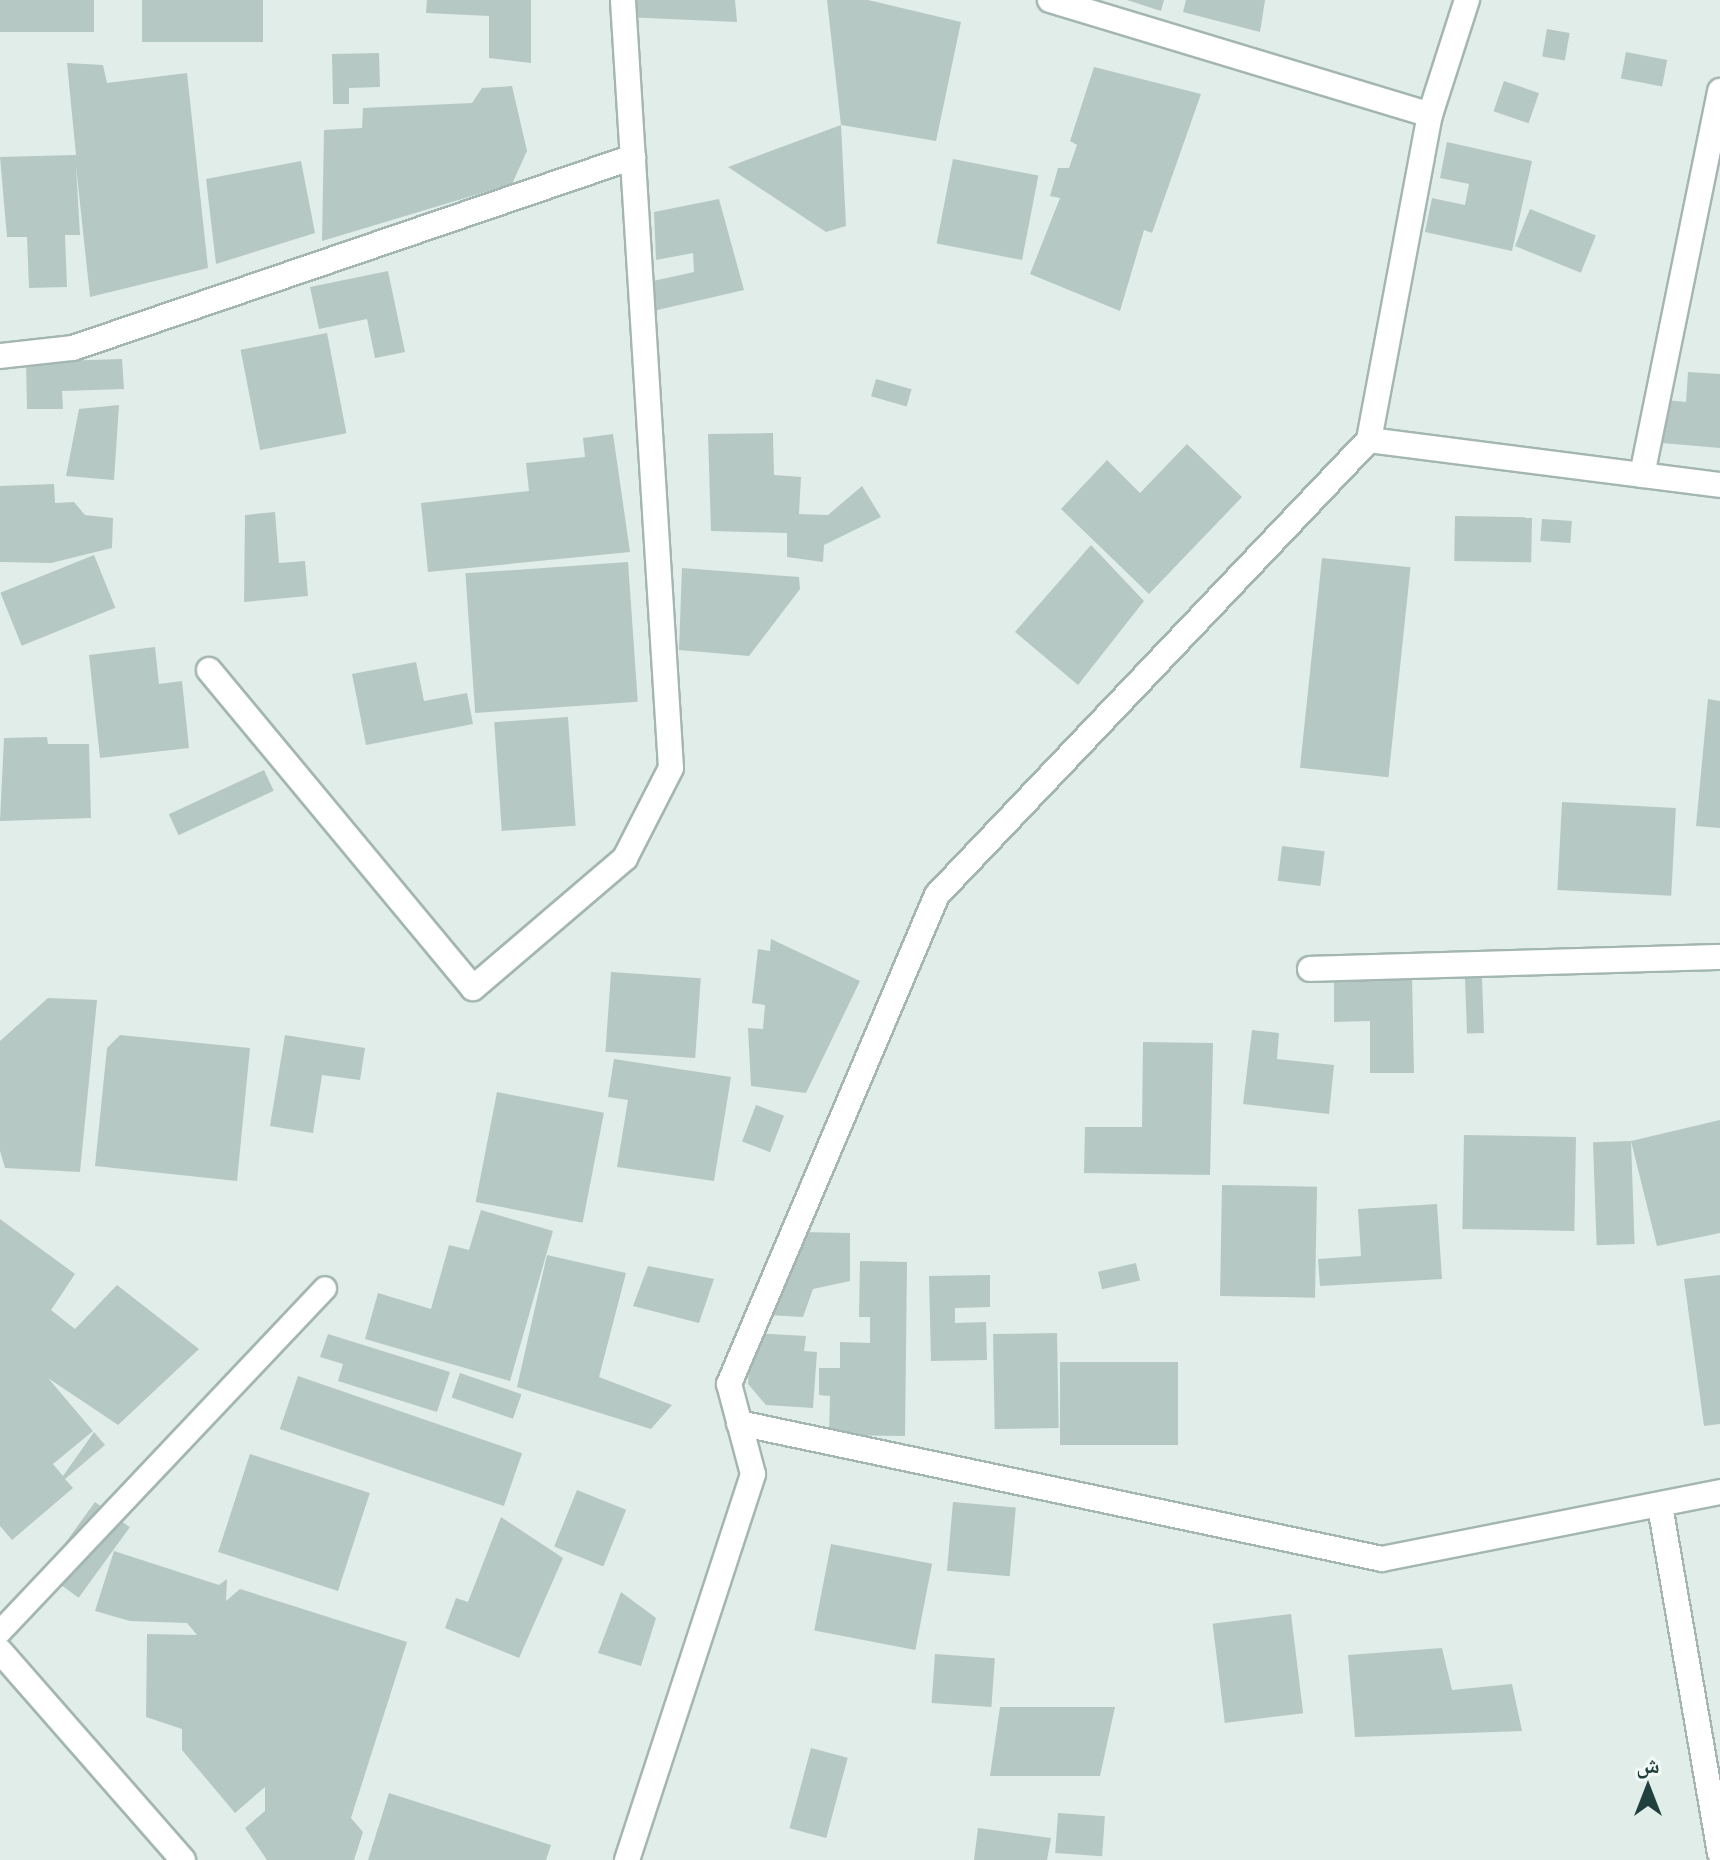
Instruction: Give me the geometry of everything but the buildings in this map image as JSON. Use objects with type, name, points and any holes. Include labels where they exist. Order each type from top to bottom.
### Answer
[{"type":"street","points":[[209,670],[473,988],[625,858],[671,768],[623,0]]},
{"type":"street","points":[[1050,0],[1430,115]]},
{"type":"street","points":[[627,1860],[753,1474],[729,1384],[937,895],[1369,440],[1430,115],[1467,0]]},
{"type":"street","points":[[1642,475],[1720,91]]},
{"type":"street","points":[[0,356],[73,348],[633,157]]},
{"type":"street","points":[[1369,440],[1720,485]]},
{"type":"street","points":[[1310,969],[1720,957]]},
{"type":"street","points":[[739,1423],[1382,1559],[1720,1492]]},
{"type":"street","points":[[1660,1506],[1720,1853]]},
{"type":"street","points":[[0,1651],[159,1850],[183,1860]]},
{"type":"lane","points":[[0,1632],[325,1288]]}]
